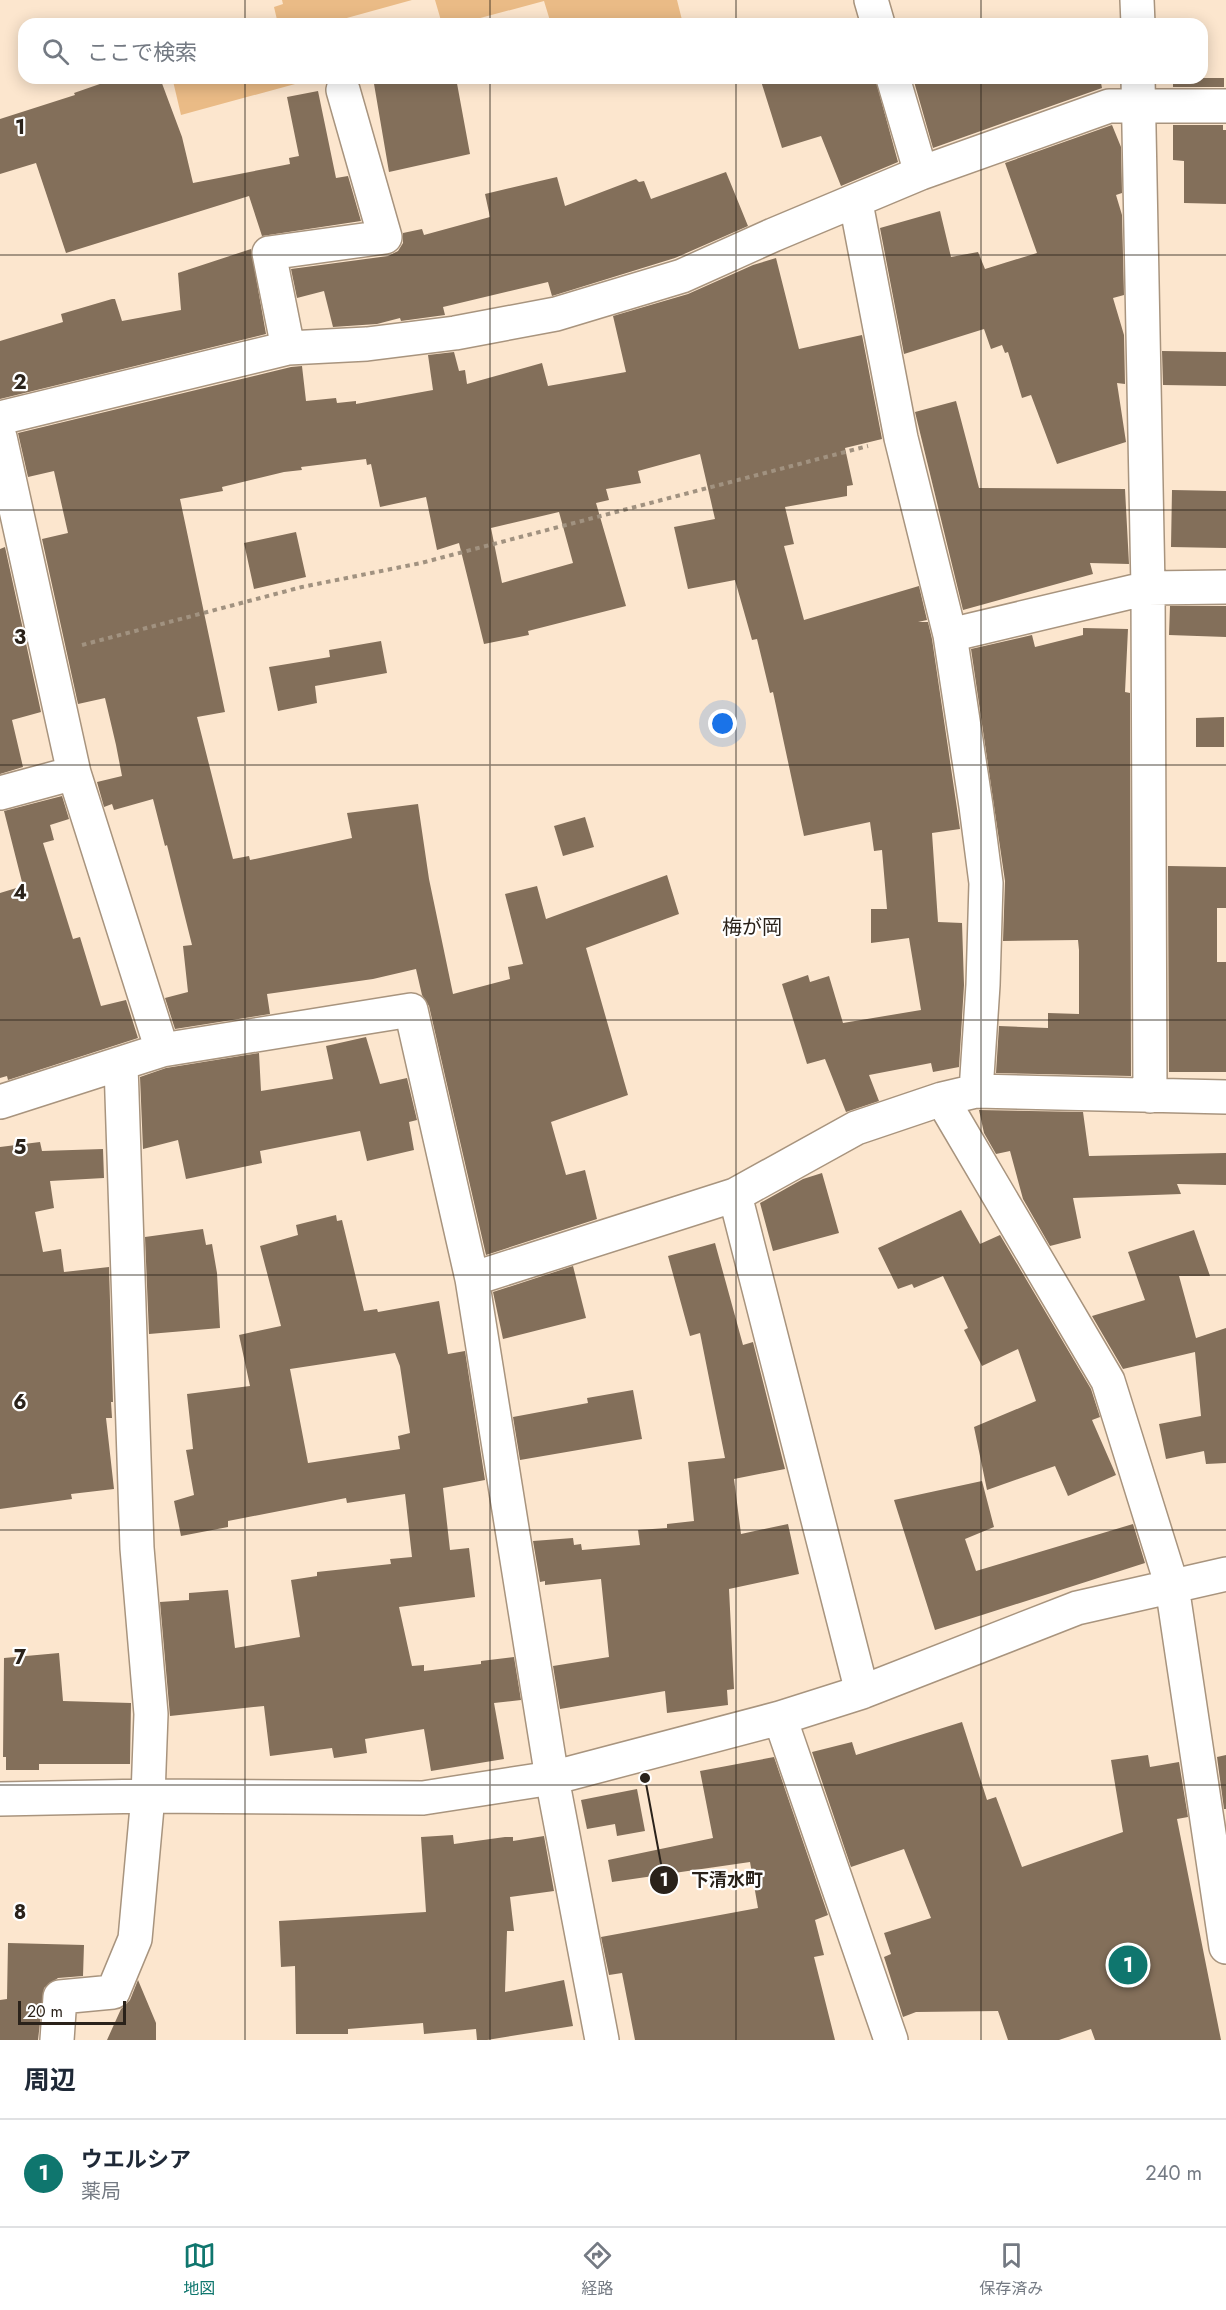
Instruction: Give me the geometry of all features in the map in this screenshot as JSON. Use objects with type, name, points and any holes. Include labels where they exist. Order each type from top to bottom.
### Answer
[{"type":"street","points":[[871,0],[876,18]]},
{"type":"street","points":[[1137,0],[1138,18]]},
{"type":"street","points":[[895,84],[921,173]]},
{"type":"street","points":[[288,348],[269,253],[385,237],[343,90]]},
{"type":"street","points":[[1138,92],[1148,588],[1150,1096]]},
{"type":"street","points":[[0,418],[288,348],[367,344],[455,333],[556,314],[682,276],[921,173],[1109,106],[1138,92],[1226,106]]},
{"type":"street","points":[[856,202],[901,438],[950,635],[986,883],[976,1091]]},
{"type":"street","points":[[2,450],[74,773],[162,1050]]},
{"type":"street","points":[[950,635],[1148,588],[1226,587]]},
{"type":"street","points":[[0,793],[74,773]]},
{"type":"street","points":[[0,1102],[162,1050],[411,1010],[472,1279],[552,1778],[602,2040]]},
{"type":"street","points":[[57,2040],[60,1996],[113,1992],[135,1939],[148,1796],[151,1714],[137,1548],[121,1065]]},
{"type":"street","points":[[472,1279],[735,1195],[856,1128],[942,1099],[976,1091],[1226,1097]]},
{"type":"street","points":[[942,1099],[1108,1381],[1172,1586],[1226,1947]]},
{"type":"street","points":[[735,1195],[862,1692]]},
{"type":"street","points":[[0,1799],[148,1796],[423,1798],[552,1778],[780,1718],[862,1692],[1077,1608],[1226,1574]]},
{"type":"street","points":[[780,1718],[891,2040]]},
{"type":"path","points":[[48,654],[302,587],[421,563],[901,438]]},
{"type":"shaded area","points":[[282,0],[412,0],[347,18],[277,18],[274,7],[283,4]]},
{"type":"shaded area","points":[[435,0],[677,0],[682,18],[549,18],[544,1],[480,18],[440,18]]},
{"type":"shaded area","points":[[174,84],[295,84],[181,115]]},
{"type":"building","points":[[1208,78],[1224,78],[1224,87],[1173,87],[1173,84],[1208,84]]},
{"type":"building","points":[[100,84],[162,84],[182,137],[193,183],[290,164],[289,158],[299,156],[287,97],[318,91],[336,178],[348,176],[361,221],[262,236],[249,196],[66,253],[36,163],[0,174],[0,119],[75,95],[74,93]]},
{"type":"building","points":[[374,84],[457,84],[470,154],[389,172]]},
{"type":"building","points":[[762,84],[877,84],[898,162],[841,186],[821,136],[782,148]]},
{"type":"building","points":[[915,84],[1101,84],[1102,88],[933,148]]},
{"type":"building","points":[[1112,125],[1121,147],[1122,193],[1116,195],[1122,215],[1124,295],[1113,298],[1124,335],[1125,384],[1117,383],[1126,442],[1057,464],[1031,395],[1022,398],[1008,352],[1005,353],[1002,345],[991,349],[984,329],[904,354],[880,228],[940,211],[951,257],[978,252],[985,269],[1037,253],[1005,163]]},
{"type":"building","points":[[1173,125],[1223,125],[1223,130],[1226,130],[1226,204],[1184,203],[1184,161],[1173,160]]},
{"type":"building","points":[[726,172],[748,226],[675,258],[552,296],[548,282],[443,307],[445,315],[401,321],[400,318],[377,324],[333,327],[324,291],[297,298],[291,269],[388,256],[398,251],[403,243],[403,233],[422,229],[424,235],[490,217],[485,194],[557,177],[565,206],[636,179],[639,182],[644,181],[651,199]]},
{"type":"building","points":[[251,249],[266,334],[0,399],[0,341],[63,322],[61,314],[112,299],[115,299],[122,321],[181,310],[178,273]]},
{"type":"building","points":[[776,258],[799,349],[862,335],[882,439],[845,448],[853,485],[847,486],[847,496],[785,507],[794,544],[784,546],[804,620],[919,586],[927,620],[918,622],[928,622],[932,639],[960,829],[932,833],[938,922],[962,923],[964,985],[959,1067],[933,1072],[931,1063],[869,1075],[879,1101],[846,1112],[825,1059],[807,1064],[782,984],[808,975],[810,982],[829,976],[843,1023],[921,1010],[909,938],[871,943],[871,909],[887,909],[882,850],[874,851],[870,822],[804,836],[773,692],[770,693],[757,639],[752,640],[735,580],[688,589],[674,527],[715,519],[700,454],[638,471],[641,483],[606,489],[609,500],[596,503],[626,606],[528,631],[529,635],[484,644],[459,543],[437,550],[426,497],[380,507],[371,464],[367,465],[366,459],[301,467],[302,470],[222,487],[223,491],[180,499],[225,712],[197,717],[233,859],[249,856],[250,860],[352,838],[347,813],[418,804],[429,879],[453,994],[510,979],[508,967],[523,964],[505,894],[537,886],[546,919],[667,875],[679,914],[586,948],[628,1095],[551,1122],[566,1175],[585,1170],[597,1219],[486,1255],[429,1006],[422,995],[416,969],[373,979],[267,994],[270,1014],[175,1029],[165,998],[188,992],[183,946],[192,945],[167,845],[165,846],[153,799],[114,810],[112,804],[104,807],[97,782],[122,776],[105,698],[78,704],[42,539],[68,533],[54,471],[28,477],[18,433],[291,367],[302,366],[306,401],[336,398],[337,403],[356,401],[356,404],[433,390],[428,355],[454,352],[459,371],[465,370],[467,384],[542,363],[548,386],[626,372],[613,316],[688,294],[753,265]],"holes":[[[559,512],[573,563],[502,583],[491,528]]]},
{"type":"building","points":[[1162,351],[1226,352],[1226,386],[1163,385]]},
{"type":"building","points":[[956,401],[979,488],[1125,489],[1129,564],[1090,563],[1093,574],[963,610],[915,412]]},
{"type":"building","points":[[1172,490],[1226,491],[1226,548],[1171,547]]},
{"type":"building","points":[[296,532],[306,577],[254,589],[244,543]]},
{"type":"building","points":[[5,547],[41,712],[12,720],[23,767],[0,774],[0,549]]},
{"type":"building","points":[[1170,606],[1226,606],[1226,637],[1169,635]]},
{"type":"building","points":[[1083,628],[1128,629],[1125,692],[1130,693],[1131,1076],[996,1073],[999,1026],[1048,1028],[1048,1013],[1079,1014],[1079,950],[1078,940],[1003,941],[1005,881],[971,649],[1032,635],[1035,647],[1083,635]]},
{"type":"building","points":[[381,641],[387,673],[315,686],[317,703],[278,711],[269,667],[330,657],[329,650]]},
{"type":"building","points":[[1224,717],[1224,747],[1196,747],[1196,718]]},
{"type":"building","points":[[62,796],[69,819],[50,825],[54,840],[43,843],[73,939],[80,937],[101,1006],[126,1000],[138,1038],[8,1080],[7,1076],[0,1078],[0,893],[23,886],[4,811]]},
{"type":"building","points":[[585,817],[594,847],[563,856],[554,826]]},
{"type":"building","points":[[1168,866],[1226,867],[1226,908],[1217,908],[1217,962],[1226,962],[1226,1072],[1169,1072]]},
{"type":"building","points":[[366,1037],[380,1084],[407,1078],[417,1120],[409,1122],[414,1150],[367,1161],[360,1131],[260,1151],[262,1163],[186,1179],[178,1140],[143,1149],[140,1077],[166,1068],[259,1053],[261,1091],[333,1079],[326,1046]]},
{"type":"building","points":[[979,1110],[1083,1112],[1089,1156],[1226,1153],[1226,1185],[1177,1184],[1181,1194],[1073,1198],[1081,1238],[1050,1246],[1023,1199],[1010,1151],[996,1154],[984,1133]]},
{"type":"building","points":[[40,1142],[42,1151],[103,1149],[104,1178],[50,1181],[54,1208],[35,1212],[43,1252],[61,1249],[64,1272],[109,1267],[113,1402],[111,1402],[112,1418],[106,1418],[114,1489],[71,1494],[72,1499],[0,1509],[0,1147]]},
{"type":"building","points":[[822,1173],[839,1233],[773,1251],[760,1203],[803,1179]]},
{"type":"building","points":[[961,1210],[980,1244],[1000,1235],[1091,1389],[1100,1417],[1092,1420],[1116,1475],[1068,1496],[1055,1466],[987,1490],[974,1427],[1036,1401],[1018,1349],[982,1366],[964,1330],[968,1328],[943,1276],[914,1288],[912,1284],[898,1289],[878,1248]]},
{"type":"building","points":[[336,1215],[337,1221],[342,1220],[364,1311],[377,1309],[378,1312],[439,1301],[448,1354],[465,1351],[485,1480],[443,1488],[450,1550],[469,1548],[475,1597],[399,1607],[412,1666],[424,1665],[424,1671],[481,1664],[481,1661],[514,1657],[521,1700],[494,1703],[504,1759],[431,1771],[424,1729],[365,1739],[367,1753],[334,1758],[332,1748],[270,1756],[264,1706],[170,1716],[160,1602],[189,1600],[189,1593],[228,1590],[235,1648],[300,1637],[291,1580],[317,1576],[317,1572],[391,1564],[390,1559],[412,1557],[405,1494],[347,1503],[346,1498],[228,1521],[228,1527],[181,1536],[174,1501],[194,1495],[186,1450],[193,1449],[187,1394],[250,1386],[239,1335],[281,1326],[260,1246],[298,1235],[296,1225]],"holes":[[[395,1353],[400,1366],[410,1433],[398,1436],[400,1449],[308,1463],[290,1369]]]},
{"type":"building","points":[[203,1229],[206,1245],[212,1244],[217,1273],[220,1328],[149,1334],[145,1237]]},
{"type":"building","points":[[1194,1230],[1210,1276],[1179,1276],[1196,1338],[1226,1328],[1226,1463],[1206,1464],[1204,1451],[1166,1459],[1159,1424],[1201,1416],[1195,1352],[1123,1369],[1092,1316],[1145,1300],[1128,1252]]},
{"type":"building","points":[[715,1243],[743,1345],[753,1342],[785,1469],[734,1479],[741,1534],[788,1524],[799,1574],[729,1589],[734,1689],[727,1690],[728,1705],[667,1713],[665,1691],[560,1709],[553,1666],[609,1657],[601,1579],[545,1585],[545,1581],[540,1582],[533,1541],[573,1538],[574,1545],[581,1544],[582,1550],[640,1545],[638,1530],[667,1528],[667,1524],[694,1521],[688,1462],[725,1458],[700,1333],[690,1336],[668,1256]]},
{"type":"building","points":[[573,1266],[586,1318],[503,1339],[493,1292]]},
{"type":"building","points":[[633,1390],[642,1439],[520,1460],[513,1417],[588,1403],[587,1398]]},
{"type":"building","points":[[982,1481],[994,1527],[965,1539],[976,1571],[1133,1524],[1145,1563],[935,1630],[894,1500]]},
{"type":"building","points":[[59,1653],[63,1701],[131,1703],[130,1764],[39,1764],[39,1770],[6,1770],[6,1757],[3,1757],[4,1658]]},
{"type":"building","points":[[962,1722],[987,1800],[996,1797],[1022,1867],[1123,1832],[1111,1760],[1148,1755],[1150,1767],[1179,1762],[1188,1817],[1177,1819],[1221,2040],[1095,2040],[1091,2029],[1059,2040],[1008,2040],[998,2011],[916,2012],[903,2017],[884,1957],[891,1954],[884,1933],[931,1918],[904,1849],[851,1867],[812,1752],[852,1742],[856,1755]]},
{"type":"building","points":[[1226,1755],[1226,1809],[1224,1809],[1217,1757]]},
{"type":"building","points":[[774,1757],[828,1915],[815,1920],[824,1955],[814,1957],[835,2040],[635,2040],[622,1973],[609,1975],[601,1937],[758,1908],[750,1862],[612,1882],[608,1860],[713,1838],[700,1771]]},
{"type":"building","points":[[637,1789],[645,1831],[617,1836],[615,1824],[587,1829],[581,1800]]},
{"type":"building","points":[[453,1835],[454,1844],[505,1837],[513,1837],[513,1841],[544,1836],[554,1891],[510,1897],[514,1931],[507,1931],[505,1992],[564,1980],[573,2026],[487,2040],[477,2040],[476,2029],[424,2034],[423,2023],[348,2029],[348,2034],[296,2034],[295,1966],[281,1967],[279,1921],[426,1912],[421,1837]]},
{"type":"building","points":[[8,1943],[84,1945],[83,1976],[58,1978],[44,1988],[38,2040],[0,2040],[0,2000],[7,1999]]},
{"type":"building","points":[[138,1980],[156,2023],[156,2040],[107,2040],[121,2009],[130,2000]]},
{"type":"place","name":"下清水町","points":[[645,1778]]},
{"type":"place","name":"ウエルシア","points":[[1128,1965]]},
{"type":"district","name":"梅が岡","points":[[752,927]]}]
